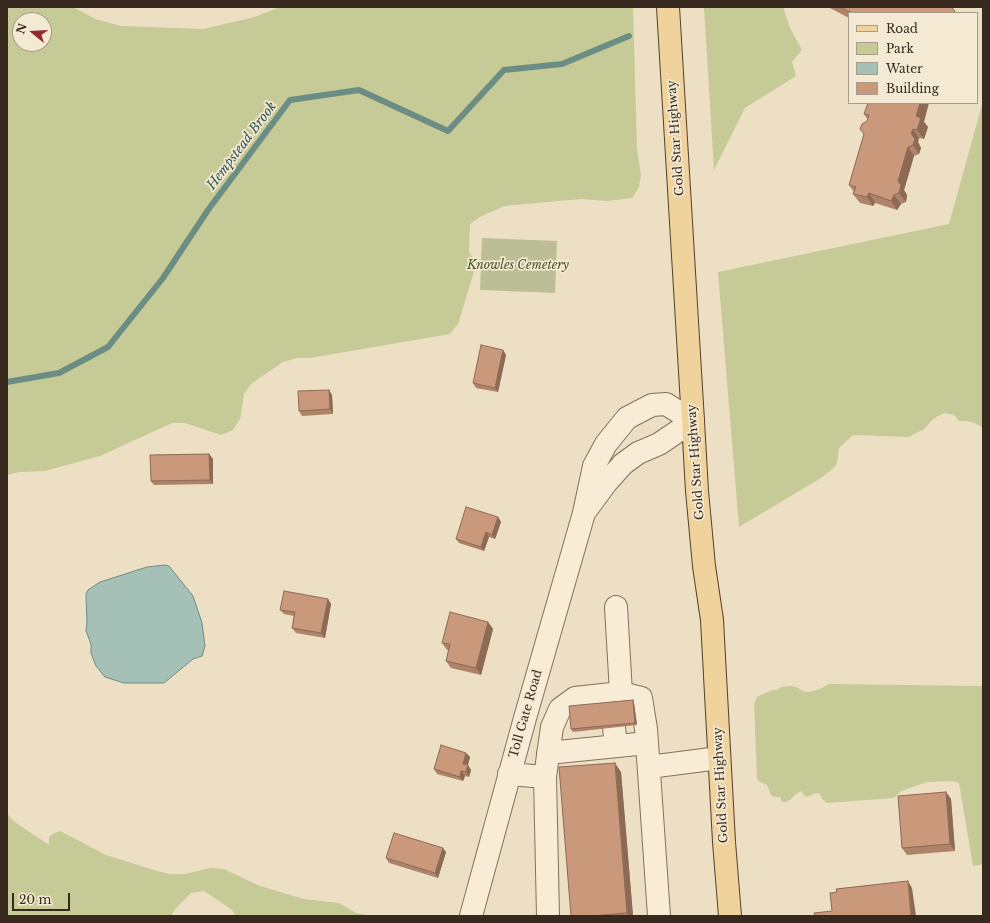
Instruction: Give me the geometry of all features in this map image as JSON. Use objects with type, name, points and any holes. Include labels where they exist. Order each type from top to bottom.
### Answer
[{"type":"main road","name":"Gold Star Highway","points":[[668,7],[697,491],[704,566],[712,620],[724,842],[730,916]]},
{"type":"street","name":"Toll Gate Road","points":[[470,916],[584,513],[594,466],[606,444],[627,418],[652,405],[666,404],[693,421],[659,444],[638,453],[623,464],[606,483],[584,513]]},
{"type":"street","points":[[605,699],[616,607]]},
{"type":"street","points":[[548,916],[545,777],[552,727],[560,709],[574,698],[641,698],[646,729],[659,916]]},
{"type":"street","points":[[548,753],[594,739],[615,737],[647,743]]},
{"type":"street","points":[[649,767],[719,758]]},
{"type":"street","points":[[509,774],[545,777]]},
{"type":"green space","points":[[7,7],[73,7],[95,19],[121,26],[203,29],[255,17],[280,7],[633,7],[637,149],[641,175],[639,187],[632,198],[607,201],[581,199],[504,206],[480,217],[470,224],[469,251],[475,262],[473,275],[458,324],[450,334],[310,358],[297,358],[283,362],[251,384],[244,394],[240,419],[233,430],[221,435],[185,423],[172,423],[100,456],[45,471],[19,472],[7,475]]},
{"type":"green space","points":[[704,7],[784,7],[790,28],[802,50],[792,62],[796,76],[745,108],[714,170]]},
{"type":"green space","points":[[983,101],[983,428],[975,423],[959,421],[954,415],[945,413],[931,421],[924,429],[909,437],[853,435],[839,448],[837,464],[830,471],[821,478],[739,527],[718,272],[949,224]]},
{"type":"green space","name":"Knowles Cemetery","points":[[482,238],[557,241],[555,293],[480,290]]},
{"type":"green space","points":[[829,684],[983,686],[983,864],[973,866],[959,783],[953,781],[927,782],[901,791],[894,798],[827,803],[818,793],[807,797],[801,791],[790,800],[782,802],[780,797],[774,797],[771,795],[766,784],[759,781],[757,778],[754,704],[757,697],[772,690],[777,690],[781,687],[791,686],[808,692],[820,689]]},
{"type":"green space","points":[[7,814],[16,823],[49,845],[49,837],[60,831],[106,855],[157,871],[170,874],[185,874],[210,868],[224,869],[260,886],[304,899],[339,903],[356,913],[372,916],[236,916],[231,909],[204,891],[191,893],[176,908],[171,916],[7,916]]},
{"type":"water","points":[[169,566],[193,596],[202,623],[205,646],[202,656],[193,659],[164,683],[124,683],[105,677],[96,666],[91,653],[91,644],[86,631],[86,594],[88,590],[100,582],[147,567]]},
{"type":"building","points":[[840,7],[951,7],[955,11],[954,12],[850,12]]},
{"type":"building","points":[[868,104],[920,104],[916,116],[921,118],[917,130],[913,129],[911,133],[915,139],[913,145],[908,147],[898,181],[901,185],[899,193],[894,195],[891,201],[869,193],[867,197],[853,194],[856,187],[849,185],[864,134],[860,129],[862,124],[867,121],[869,115],[864,114]]},
{"type":"building","points":[[481,345],[503,350],[495,388],[473,383]]},
{"type":"building","points":[[329,390],[330,409],[299,411],[298,391]]},
{"type":"building","points":[[209,454],[210,480],[151,481],[150,455]]},
{"type":"building","points":[[466,507],[498,517],[492,535],[486,532],[481,547],[456,539]]},
{"type":"building","points":[[284,591],[328,599],[321,633],[292,628],[295,612],[280,610]]},
{"type":"building","points":[[450,612],[488,622],[476,668],[446,661],[450,644],[442,643]]},
{"type":"building","points":[[633,700],[635,723],[571,729],[569,706]]},
{"type":"building","points":[[441,745],[466,753],[463,764],[468,765],[466,772],[461,771],[460,777],[434,769]]},
{"type":"building","points":[[615,763],[627,913],[571,916],[559,767]]},
{"type":"building","points":[[946,792],[950,844],[902,848],[898,796]]},
{"type":"building","points":[[394,833],[443,848],[435,873],[386,858]]},
{"type":"building","points":[[908,881],[911,916],[815,916],[814,913],[832,911],[830,893],[837,892],[836,889]]},
{"type":"waterway","name":"Hempstead Brook","points":[[7,382],[59,373],[108,347],[163,278],[208,210],[290,100],[359,90],[448,131],[504,70],[562,64],[629,36]]}]
